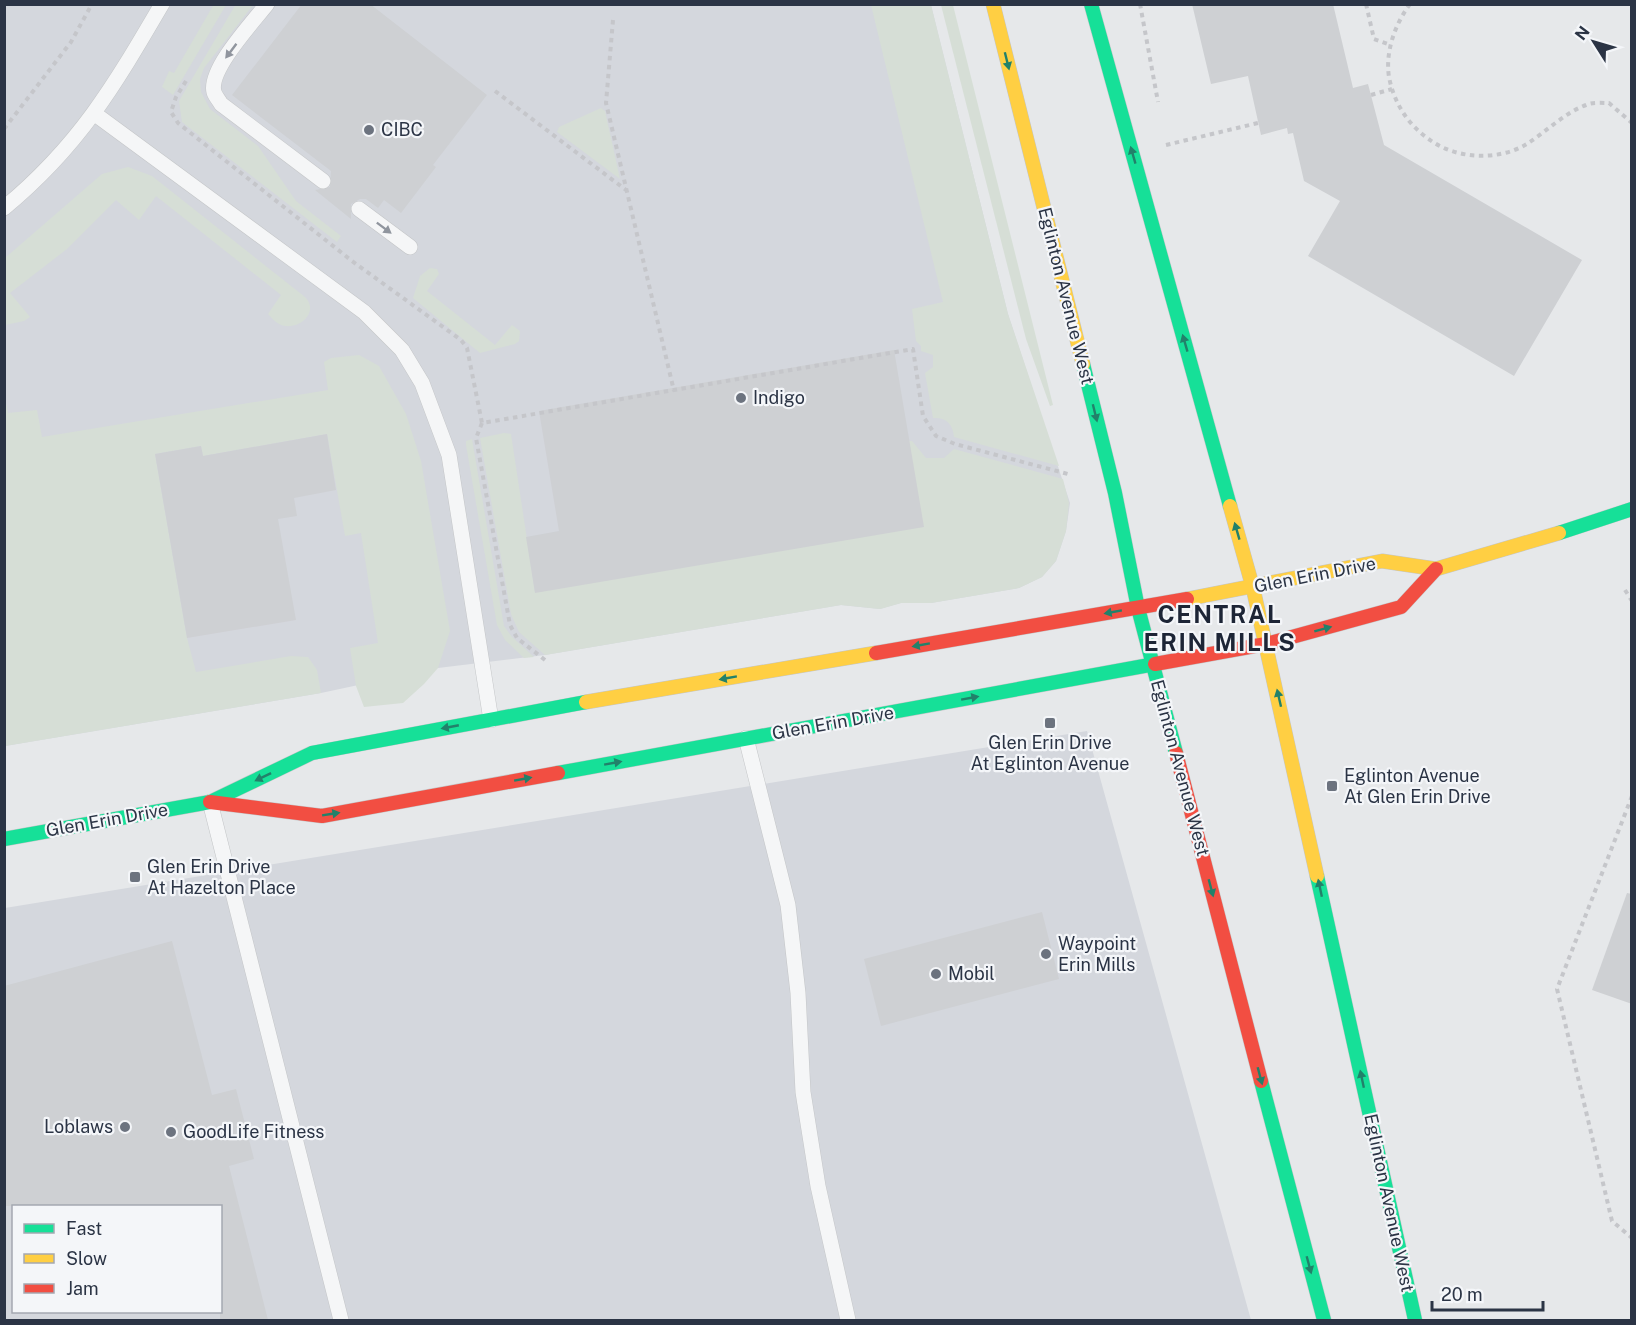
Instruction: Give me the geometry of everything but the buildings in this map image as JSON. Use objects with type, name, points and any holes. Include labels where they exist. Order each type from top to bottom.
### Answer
[{"type":"street","name":"Eglinton Avenue West","points":[[993,4],[1115,493],[1138,608],[1324,1320]]},
{"type":"street","name":"Eglinton Avenue West","points":[[1091,4],[1253,588],[1415,1320]]},
{"type":"street","name":"Glen Erin Drive","points":[[4,839],[210,802],[312,753],[1253,588],[1382,561],[1436,569],[1632,509]]},
{"type":"street","name":"Glen Erin Drive","points":[[210,802],[322,816],[1266,644],[1401,607],[1436,569]]},
{"type":"lane","points":[[4,208],[48,169],[95,114],[162,4]]},
{"type":"lane","points":[[267,4],[220,66],[214,79],[214,91],[221,104],[323,181]]},
{"type":"lane","points":[[95,114],[364,312],[402,350],[422,383],[450,455],[491,720]]},
{"type":"lane","points":[[359,209],[410,248]]},
{"type":"lane","points":[[746,738],[788,905],[798,993],[803,1092],[818,1186],[848,1320]]},
{"type":"lane","points":[[210,802],[341,1320]]},
{"type":"path","points":[[4,129],[71,42],[93,4]]},
{"type":"path","points":[[1366,4],[1374,39],[1391,45]]},
{"type":"path","points":[[1410,4],[1403,14],[1391,45],[1389,75],[1392,89],[1404,115],[1418,132],[1437,145],[1458,153],[1480,156],[1502,154],[1523,146],[1587,104],[1609,103],[1632,123]]},
{"type":"path","points":[[613,20],[606,103],[674,391]]},
{"type":"path","points":[[188,76],[176,97],[171,112],[178,123],[352,261],[461,339],[467,348],[482,423],[476,438],[510,625],[518,638],[545,660]]},
{"type":"path","points":[[1371,95],[1392,89]]},
{"type":"path","points":[[495,91],[626,190]]},
{"type":"path","points":[[1166,145],[1258,123]]},
{"type":"path","points":[[482,423],[913,349],[923,416],[936,436],[955,444],[1068,474]]},
{"type":"path","points":[[1625,590],[1632,601]]},
{"type":"path","points":[[1632,796],[1557,989],[1612,1221],[1632,1238]]},
{"type":"shaded area","points":[[214,4],[226,5],[173,95],[162,87],[169,71],[174,73]]},
{"type":"shaded area","points":[[236,4],[253,5],[204,68],[200,79],[201,92],[210,109],[258,146],[296,201],[341,236],[337,242],[182,122],[179,101]]},
{"type":"shaded area","points":[[5,5],[931,5],[1008,314],[1070,503],[1066,531],[1056,561],[1042,577],[1019,588],[931,603],[901,603],[880,609],[841,605],[545,655],[438,668],[321,693],[5,746]]},
{"type":"shaded area","points":[[871,5],[931,5],[1008,314],[1059,466],[954,437],[948,422],[933,418],[925,373],[933,367],[933,355],[921,351],[921,346],[916,341],[912,309],[943,302]]},
{"type":"shaded area","points":[[941,5],[953,5],[1053,405],[1050,406],[1026,339]]},
{"type":"shaded area","points":[[601,108],[605,111],[620,179],[557,132],[559,127]]},
{"type":"shaded area","points":[[128,167],[152,176],[305,297],[310,309],[304,320],[292,326],[276,322],[268,314],[281,295],[156,196],[139,220],[116,200],[67,249],[10,293],[30,317],[24,321],[5,325],[5,258],[102,174]]},
{"type":"shaded area","points":[[430,268],[437,269],[439,274],[427,291],[495,345],[512,325],[520,331],[519,341],[480,353],[413,298],[420,276]]},
{"type":"shaded area","points":[[359,355],[379,366],[406,414],[421,461],[450,631],[438,668],[424,684],[403,703],[364,707],[356,686],[350,648],[378,643],[361,533],[345,536],[327,434],[203,456],[201,446],[155,454],[187,638],[196,672],[291,656],[308,657],[317,670],[321,693],[5,746],[4,393],[8,413],[37,410],[42,437],[328,390],[324,362],[331,358]]},
{"type":"shaded area","points":[[504,433],[511,434],[535,592],[909,441],[912,441],[926,458],[944,458],[954,449],[1063,479],[1069,503],[1066,531],[1056,561],[1042,577],[1019,588],[931,603],[901,603],[880,609],[841,605],[545,655],[519,632],[511,614],[480,438]]},
{"type":"shaded area","points":[[472,439],[504,626],[512,637],[534,657],[524,658],[505,640],[497,625],[466,445],[466,441]]},
{"type":"shaded area","points":[[1087,731],[1251,1320],[5,1320],[5,908]]},
{"type":"traffic: fast","points":[[1091,4],[1230,506]]},
{"type":"traffic: fast","points":[[1083,364],[1115,493],[1138,608],[1176,753]]},
{"type":"traffic: fast","points":[[1559,533],[1632,509]]},
{"type":"traffic: fast","points":[[558,773],[1155,664]]},
{"type":"traffic: fast","points":[[4,839],[210,802],[312,753],[586,702]]},
{"type":"traffic: fast","points":[[1317,876],[1415,1320]]},
{"type":"traffic: fast","points":[[1261,1081],[1324,1320]]},
{"type":"traffic: slow","points":[[993,4],[1083,364]]},
{"type":"traffic: slow","points":[[1230,506],[1253,588],[1317,876]]},
{"type":"traffic: slow","points":[[1187,599],[1382,561],[1436,569],[1559,533]]},
{"type":"traffic: slow","points":[[586,702],[876,653]]},
{"type":"traffic: jam","points":[[1155,664],[1266,644],[1401,607],[1436,569]]},
{"type":"traffic: jam","points":[[876,653],[1187,599]]},
{"type":"traffic: jam","points":[[1176,753],[1261,1081]]},
{"type":"traffic: jam","points":[[210,802],[322,816],[558,773]]},
{"type":"place","name":"CIBC","points":[[369,130]]},
{"type":"place","name":"Indigo","points":[[741,398]]},
{"type":"place","name":"Glen Erin Drive At Eglinton Avenue","points":[[1050,723]]},
{"type":"place","name":"Eglinton Avenue At Glen Erin Drive","points":[[1332,786]]},
{"type":"place","name":"Glen Erin Drive At Hazelton Place","points":[[135,877]]},
{"type":"place","name":"Waypoint Erin Mills","points":[[1046,954]]},
{"type":"place","name":"Mobil","points":[[936,974]]},
{"type":"place","name":"Loblaws","points":[[125,1127]]},
{"type":"place","name":"GoodLife Fitness","points":[[171,1132]]},
{"type":"district","name":"CENTRAL ERIN MILLS","points":[[1220,629]]}]
